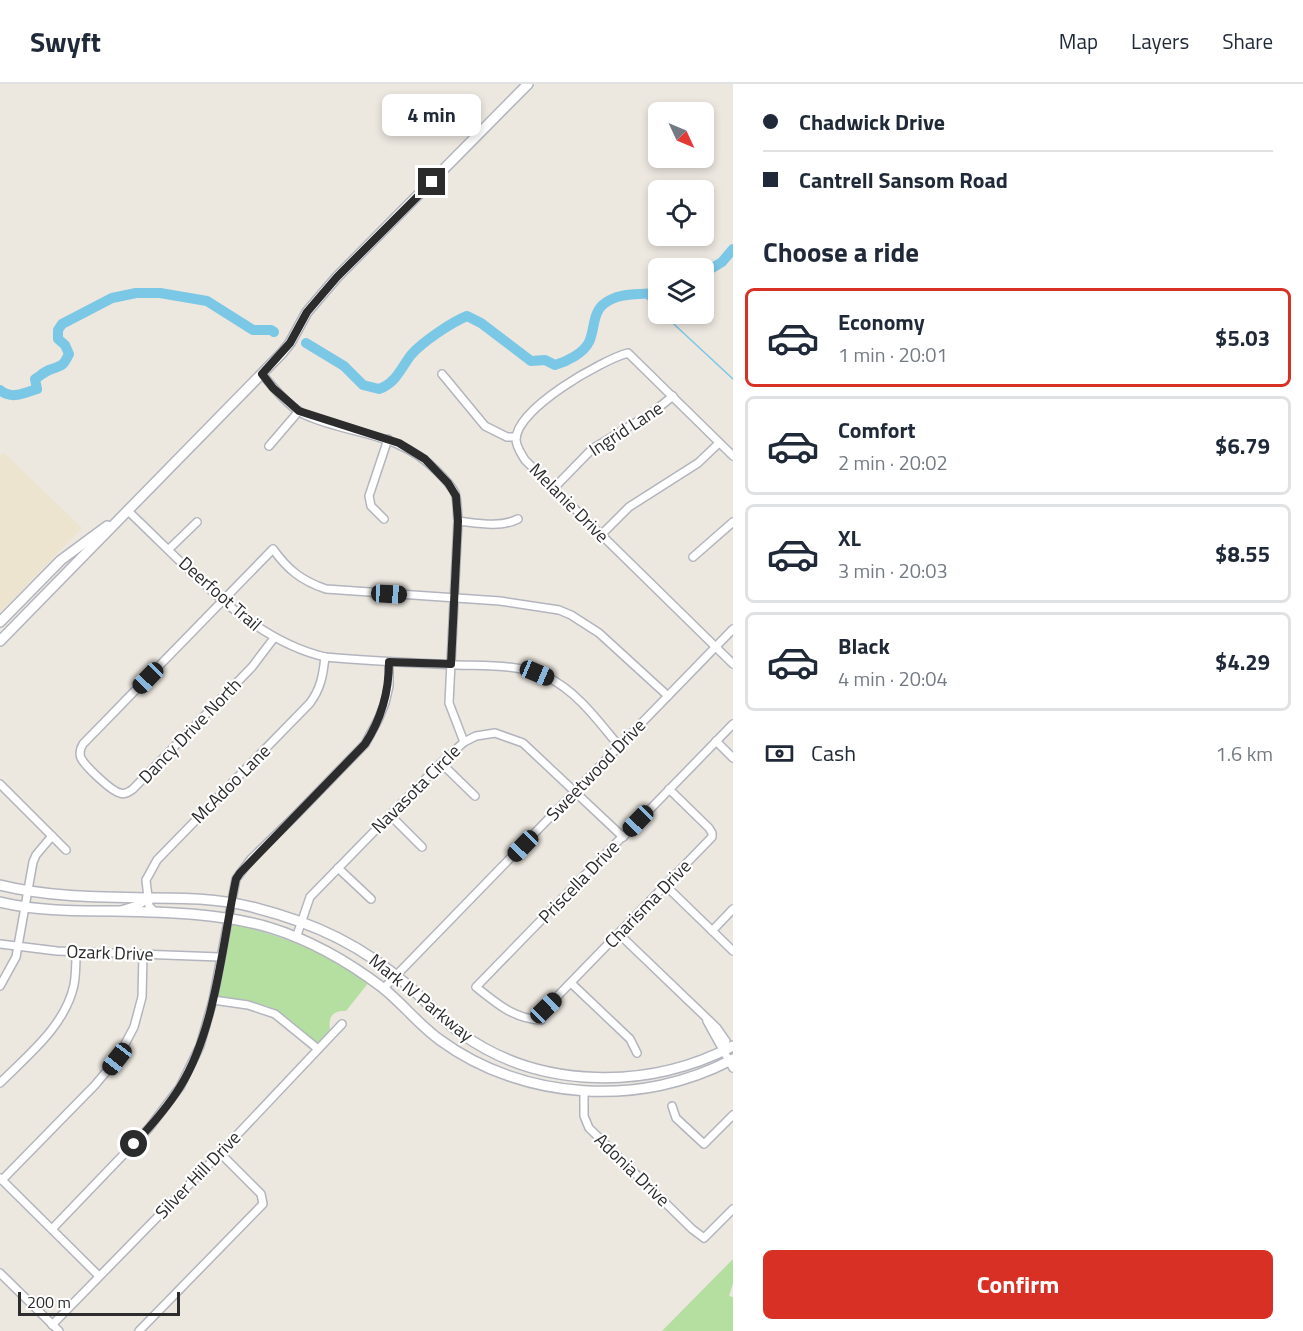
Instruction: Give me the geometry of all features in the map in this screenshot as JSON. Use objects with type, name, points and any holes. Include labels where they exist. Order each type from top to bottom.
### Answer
[{"type":"main road","points":[[0,641],[262,374],[290,343],[307,312],[337,277],[528,84]]},
{"type":"main road","points":[[0,622],[57,564],[128,510]]},
{"type":"main road","points":[[57,564],[67,573]]},
{"type":"main road","name":"Mark IV Parkway","points":[[0,885],[55,896],[206,899],[231,903],[302,922],[327,931],[370,955],[462,1034],[489,1050],[522,1065],[568,1075],[603,1078],[634,1077],[665,1072],[695,1063],[729,1048]]},
{"type":"main road","name":"Mark IV Parkway","points":[[0,902],[62,911],[154,912],[228,918],[270,928],[296,938],[351,966],[383,989],[440,1040],[479,1064],[512,1078],[550,1087],[628,1091],[656,1086],[732,1063]]},
{"type":"street","points":[[442,374],[485,426],[507,437],[516,437],[520,425],[551,395],[613,357],[628,353],[733,456]]},
{"type":"street","points":[[262,374],[273,388],[299,411],[399,443],[425,459],[448,483],[456,496],[458,521],[449,703],[464,742]]},
{"type":"street","name":"Ingrid Lane","points":[[554,488],[592,449],[653,412],[673,396]]},
{"type":"street","points":[[269,446],[299,411]]},
{"type":"street","name":"Melanie Drive","points":[[516,437],[518,449],[525,460],[733,664]]},
{"type":"street","points":[[384,519],[371,506],[369,496],[388,440]]},
{"type":"street","points":[[602,535],[629,507],[698,463],[719,443]]},
{"type":"street","name":"Deerfoot Trail","points":[[128,510],[224,601],[274,638],[308,653],[325,657],[527,670],[550,678],[573,696],[594,716],[619,746]]},
{"type":"street","points":[[458,521],[484,524],[510,523],[518,519]]},
{"type":"street","points":[[169,549],[197,522]]},
{"type":"street","points":[[693,557],[733,522]]},
{"type":"street","points":[[224,601],[273,549],[286,567],[301,579],[326,589],[454,597],[544,606],[571,615],[608,640],[668,696]]},
{"type":"street","name":"Dancy Drive North","points":[[224,601],[80,749],[81,758],[96,775],[119,793],[126,793],[133,789],[252,668],[274,638]]},
{"type":"street","name":"Sweetwood Drive","points":[[383,989],[733,629]]},
{"type":"street","name":"McAdoo Lane","points":[[154,912],[149,906],[146,880],[157,860],[310,703],[323,676],[325,657]]},
{"type":"street","points":[[52,1229],[149,1128],[180,1087],[200,1046],[213,1000],[236,879],[246,865],[365,744],[372,734],[385,703],[389,686],[389,662]]},
{"type":"street","name":"Priscella Drive","points":[[540,1020],[527,1020],[501,1008],[476,987],[733,724]]},
{"type":"street","name":"Navasota Circle","points":[[296,938],[310,897],[441,763],[464,742],[486,733],[514,738],[523,743],[623,837]]},
{"type":"street","points":[[716,741],[733,758]]},
{"type":"street","points":[[441,763],[475,796]]},
{"type":"street","points":[[1,789],[66,850]]},
{"type":"street","name":"Charisma Drive","points":[[540,1020],[546,1008],[712,837],[712,833],[669,789]]},
{"type":"street","points":[[390,815],[422,847]]},
{"type":"street","points":[[0,986],[16,957],[31,870],[36,855],[52,836]]},
{"type":"street","points":[[338,868],[371,899]]},
{"type":"street","points":[[665,885],[733,951]]},
{"type":"street","points":[[116,911],[140,904],[149,898]]},
{"type":"street","points":[[712,931],[733,909]]},
{"type":"street","points":[[619,934],[705,1016],[719,1046],[729,1048],[732,1063]]},
{"type":"street","name":"Ozark Drive","points":[[0,944],[76,952],[220,957]]},
{"type":"street","points":[[0,1083],[48,1034],[64,1011],[74,984],[76,952]]},
{"type":"street","points":[[99,1276],[1,1179],[95,1085],[117,1059],[134,1027],[142,997],[143,954]]},
{"type":"street","points":[[572,983],[630,1039],[638,1053]]},
{"type":"street","points":[[213,1000],[248,1005],[269,1011],[318,1049]]},
{"type":"street","name":"Silver Hill Drive","points":[[52,1324],[220,1153],[342,1024]]},
{"type":"street","name":"Adonia Drive","points":[[584,1090],[584,1116],[589,1128],[692,1229],[704,1238],[733,1209]]},
{"type":"street","points":[[672,1106],[676,1118],[704,1144],[733,1115]]},
{"type":"street","points":[[139,1331],[262,1204],[261,1194],[220,1153]]},
{"type":"street","points":[[0,1273],[59,1331]]},
{"type":"shaded area","points":[[4,453],[82,528],[0,612],[0,455]]},
{"type":"green space","points":[[231,924],[303,946],[369,982],[346,1011],[332,1015],[330,1029],[318,1044],[290,1020],[268,1006],[218,997]]},
{"type":"green space","points":[[733,1259],[733,1283],[729,1296],[733,1297],[733,1331],[662,1331]]},
{"type":"waterway","points":[[714,267],[722,262],[733,249]]},
{"type":"waterway","points":[[0,390],[13,395],[37,389],[35,379],[61,365],[69,354],[65,345],[58,339],[58,330],[62,324],[112,298],[136,293],[160,293],[207,301],[253,330],[274,332]]},
{"type":"waterway","points":[[306,343],[344,366],[363,385],[379,389],[394,379],[422,344],[467,316],[481,323],[531,361],[545,360],[555,365],[564,362],[587,346],[598,311],[605,303],[624,295],[648,293]]},
{"type":"waterway","points":[[643,295],[648,300]]},
{"type":"waterway","points":[[674,324],[733,379]]},
{"type":"route","points":[[134,1144],[180,1087],[200,1046],[213,1000],[236,879],[251,859],[365,744],[372,734],[385,703],[389,686],[389,662],[451,664],[458,521],[454,491],[425,459],[413,451],[399,443],[305,415],[273,388],[262,374],[290,343],[307,312],[337,277],[432,182]]}]
